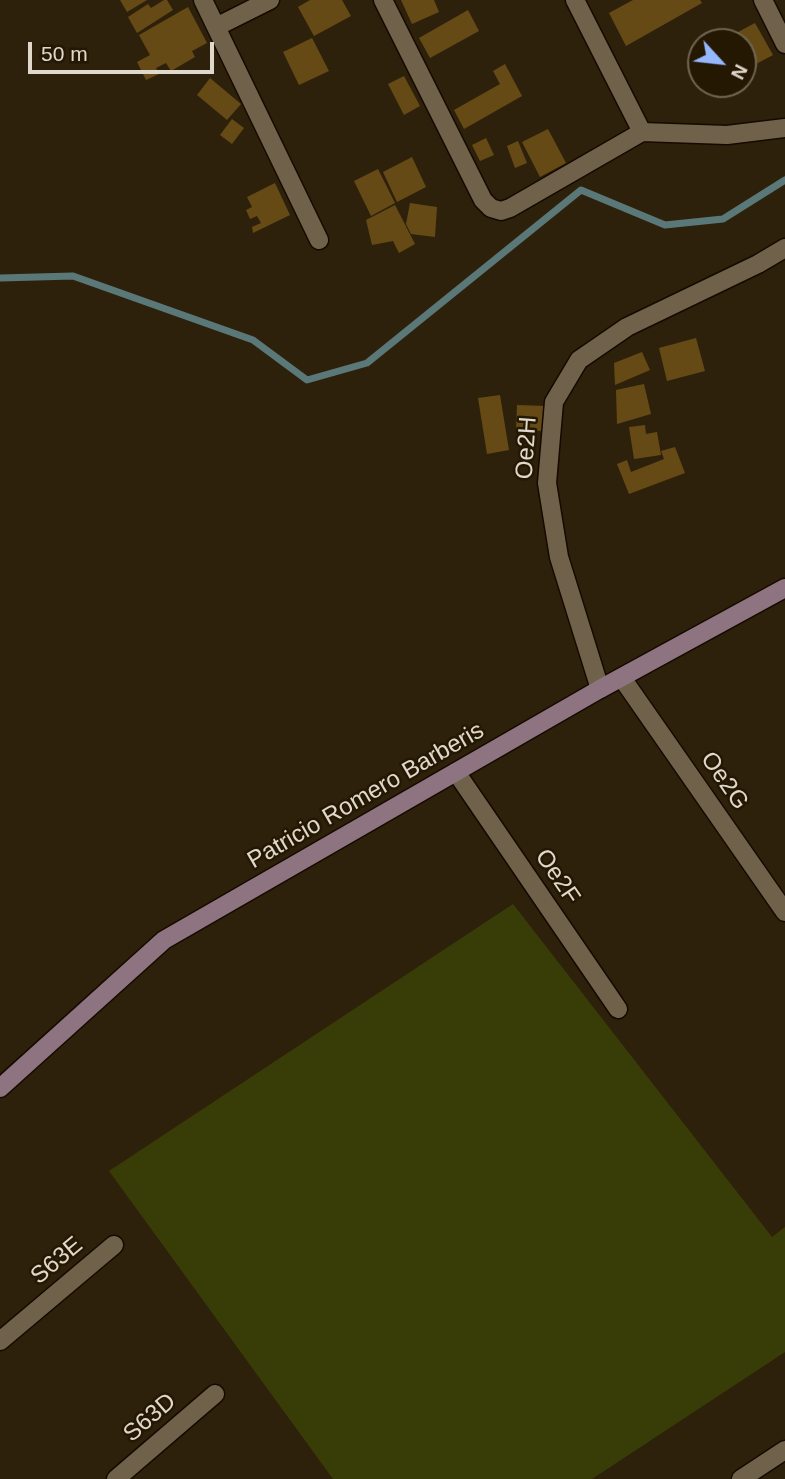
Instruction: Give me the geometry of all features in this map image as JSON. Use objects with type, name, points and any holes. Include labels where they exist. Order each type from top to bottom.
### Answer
[{"type":"street","points":[[203,0],[319,240]]},
{"type":"street","points":[[216,27],[270,0]]},
{"type":"street","points":[[383,0],[484,200],[491,208],[501,211],[510,208],[642,132],[727,135],[785,128]]},
{"type":"street","points":[[575,0],[642,132]]},
{"type":"street","points":[[763,0],[785,44]]},
{"type":"street","name":"Oe2H","points":[[600,689],[559,557],[547,483],[554,402],[579,360],[627,327],[758,264],[785,248]]},
{"type":"street","name":"Patricio Romero Barberis","points":[[0,1088],[164,940],[600,689],[785,588]]},
{"type":"street","name":"Oe2G","points":[[622,678],[785,912]]},
{"type":"street","name":"Oe2F","points":[[456,772],[618,1009]]},
{"type":"street","name":"S63E","points":[[0,1341],[114,1245]]},
{"type":"street","name":"S63D","points":[[116,1479],[215,1394]]},
{"type":"street","points":[[741,1479],[785,1450]]},
{"type":"green space","points":[[513,904],[772,1237],[785,1227],[785,1352],[592,1479],[333,1479],[109,1171]]},
{"type":"building","points":[[120,0],[147,0],[127,12]]},
{"type":"building","points":[[167,0],[173,10],[137,33],[128,17],[148,4],[151,8]]},
{"type":"building","points":[[310,0],[342,0],[351,16],[314,36],[298,7]]},
{"type":"building","points":[[401,0],[434,0],[439,12],[412,24]]},
{"type":"building","points":[[633,0],[700,0],[702,3],[626,46],[609,13]]},
{"type":"building","points":[[188,7],[207,43],[192,51],[195,57],[171,71],[166,63],[156,68],[159,74],[146,80],[137,62],[150,55],[139,35]]},
{"type":"building","points":[[468,10],[479,31],[430,58],[419,38]]},
{"type":"building","points":[[755,23],[773,55],[757,64],[757,28],[746,28]]},
{"type":"building","points":[[312,38],[329,71],[299,85],[283,52]]},
{"type":"building","points":[[505,64],[522,96],[464,129],[454,110],[500,84],[493,71]]},
{"type":"building","points":[[404,76],[420,106],[404,115],[388,84]]},
{"type":"building","points":[[210,78],[241,104],[227,120],[197,95]]},
{"type":"building","points":[[232,119],[244,128],[232,144],[220,135]]},
{"type":"building","points":[[548,129],[566,163],[540,177],[522,142]]},
{"type":"building","points":[[486,138],[494,155],[480,161],[472,145]]},
{"type":"building","points":[[518,141],[527,163],[515,168],[507,146]]},
{"type":"building","points":[[412,157],[426,187],[397,202],[383,172]]},
{"type":"building","points":[[378,169],[395,203],[371,216],[354,181]]},
{"type":"building","points":[[275,183],[290,215],[253,233],[252,227],[261,223],[257,216],[250,219],[246,210],[252,207],[247,197]]},
{"type":"building","points":[[410,203],[437,207],[435,237],[411,234],[406,224]]},
{"type":"building","points":[[395,205],[415,244],[399,253],[393,241],[372,245],[366,220]]},
{"type":"building","points":[[696,338],[705,371],[667,381],[659,348]]},
{"type":"building","points":[[642,352],[650,370],[615,385],[614,363]]},
{"type":"building","points":[[644,384],[651,414],[617,424],[616,390]]},
{"type":"building","points":[[500,395],[509,450],[487,454],[478,398]]},
{"type":"building","points":[[517,405],[546,406],[545,431],[516,430]]},
{"type":"building","points":[[645,425],[646,434],[657,432],[661,455],[634,459],[629,427]]},
{"type":"building","points":[[675,447],[685,473],[629,494],[617,464],[627,460],[631,472],[664,459],[661,451]]},
{"type":"waterway","points":[[0,278],[73,276],[253,340],[307,380],[367,363],[581,190],[665,225],[723,219],[785,180]]}]
